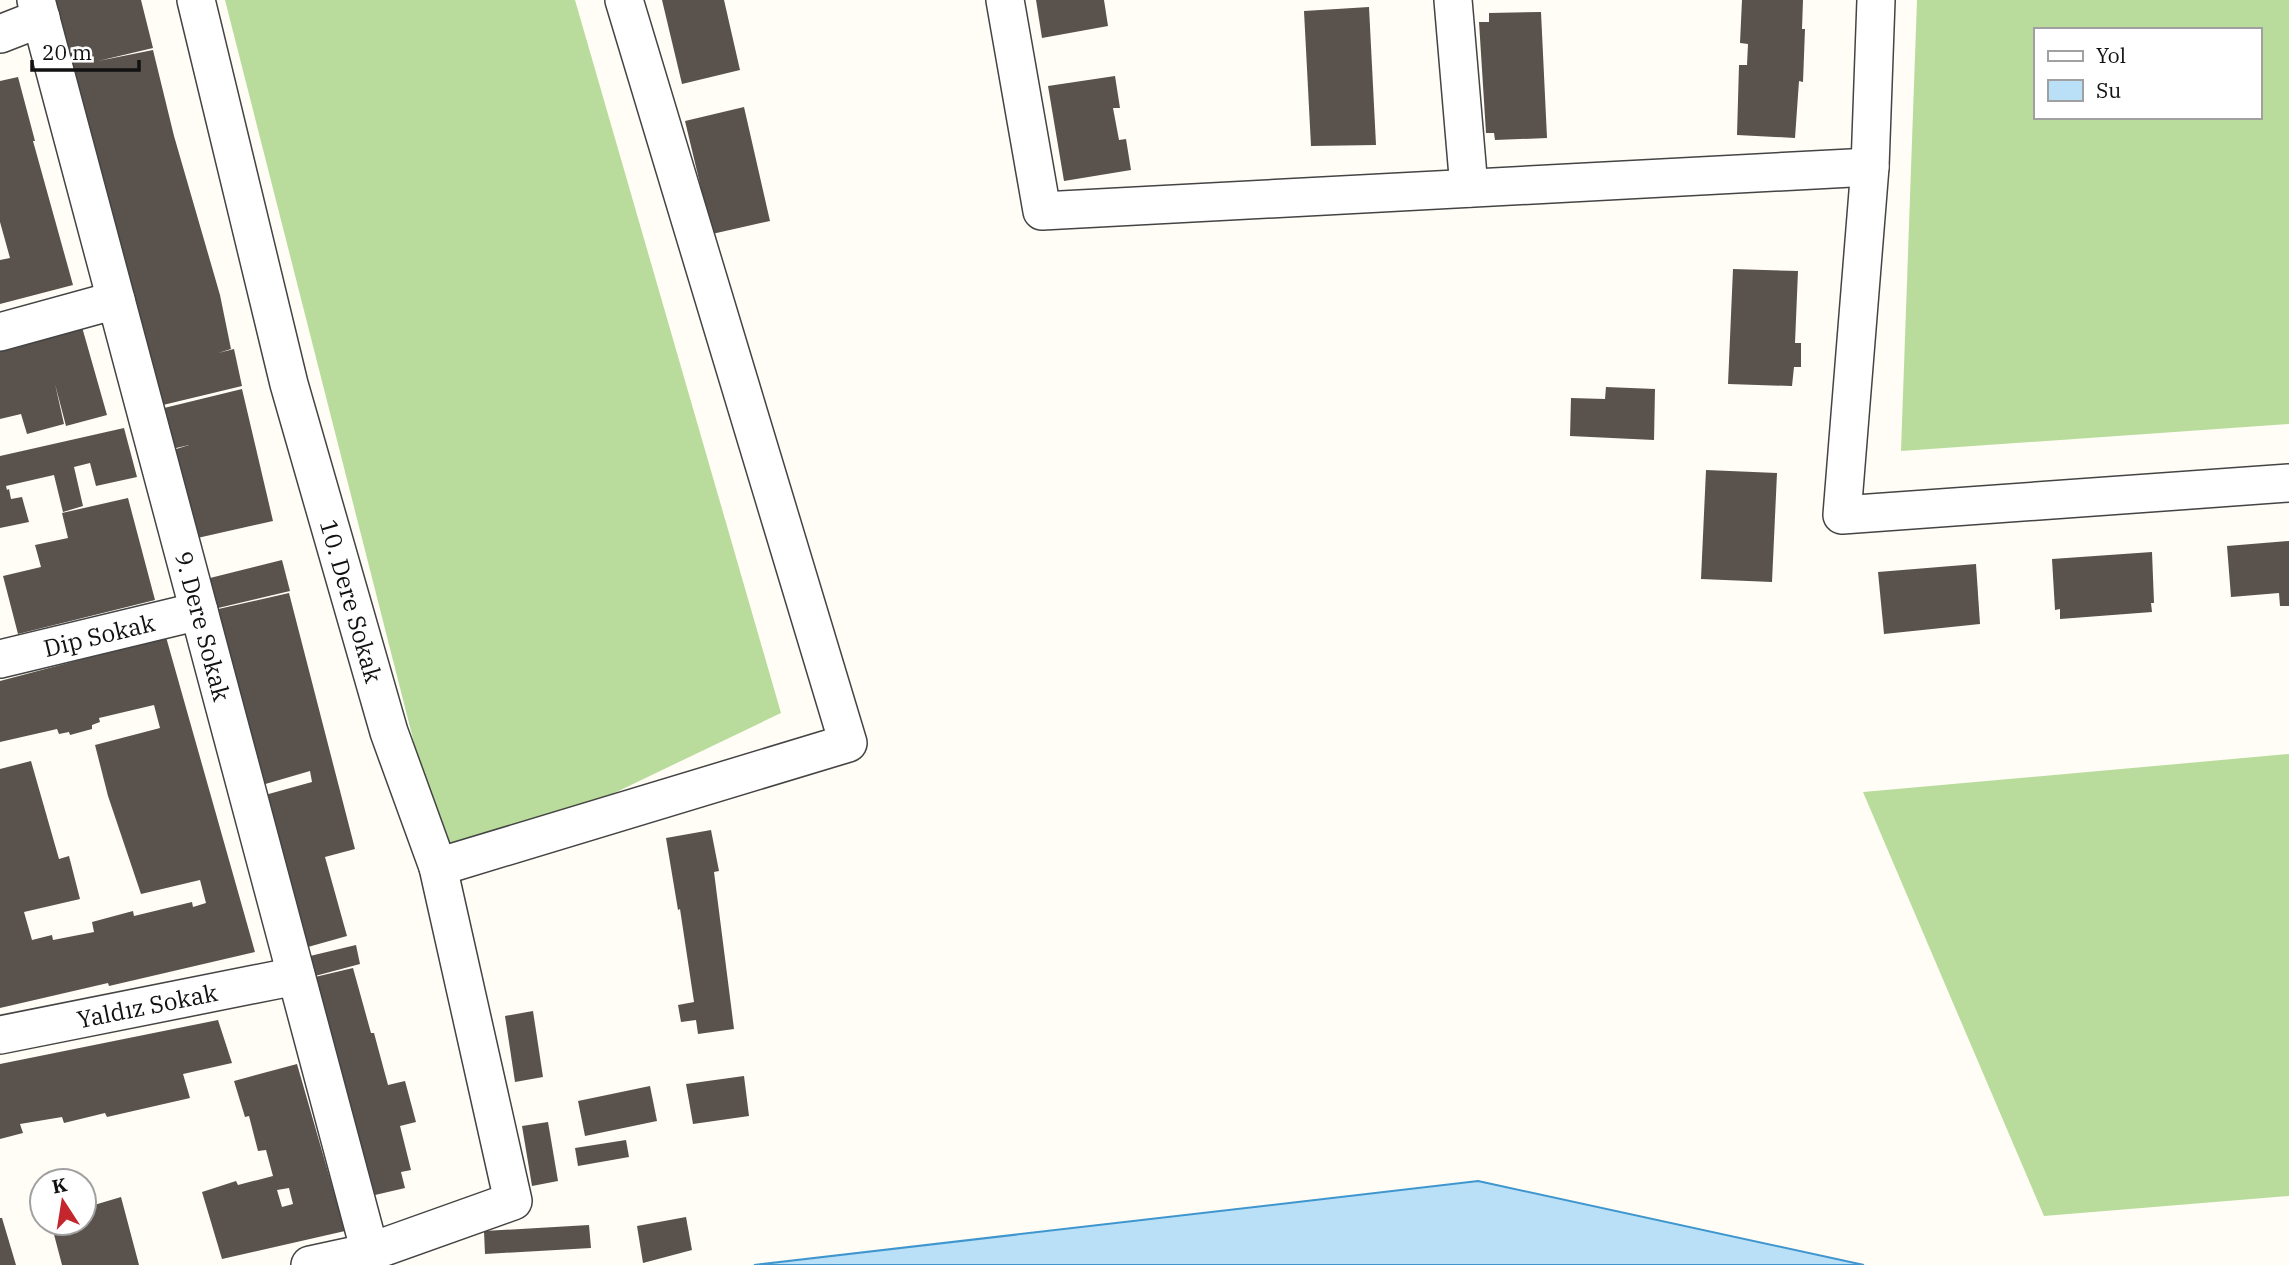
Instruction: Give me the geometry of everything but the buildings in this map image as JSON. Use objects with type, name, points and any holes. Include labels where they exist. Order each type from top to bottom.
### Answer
[{"type":"street","name":"10. Dere Sokak","points":[[196,0],[289,384],[390,732],[438,867],[513,1200],[370,1252]]},
{"type":"street","points":[[438,867],[848,743],[624,0]]},
{"type":"street","points":[[1005,0],[1042,211],[1870,167]]},
{"type":"street","points":[[1453,0],[1469,188]]},
{"type":"street","points":[[1876,0],[1870,167],[1842,515],[2289,483]]},
{"type":"street","points":[[0,34],[38,9]]},
{"type":"street","name":"9. Dere Sokak","points":[[38,9],[370,1252]]},
{"type":"street","points":[[0,332],[116,300]]},
{"type":"street","name":"Dip Sokak","points":[[0,659],[199,611]]},
{"type":"street","name":"Yaldız Sokak","points":[[0,1035],[296,976]]},
{"type":"street","points":[[310,1265],[370,1252]]},
{"type":"green space","points":[[225,0],[575,0],[781,713],[606,797],[441,849]]},
{"type":"green space","points":[[1917,0],[2289,0],[2289,424],[1901,451]]},
{"type":"green space","points":[[2289,754],[2289,1196],[2044,1216],[1863,792]]},
{"type":"water","points":[[1478,1181],[1864,1265],[754,1265]]}]
